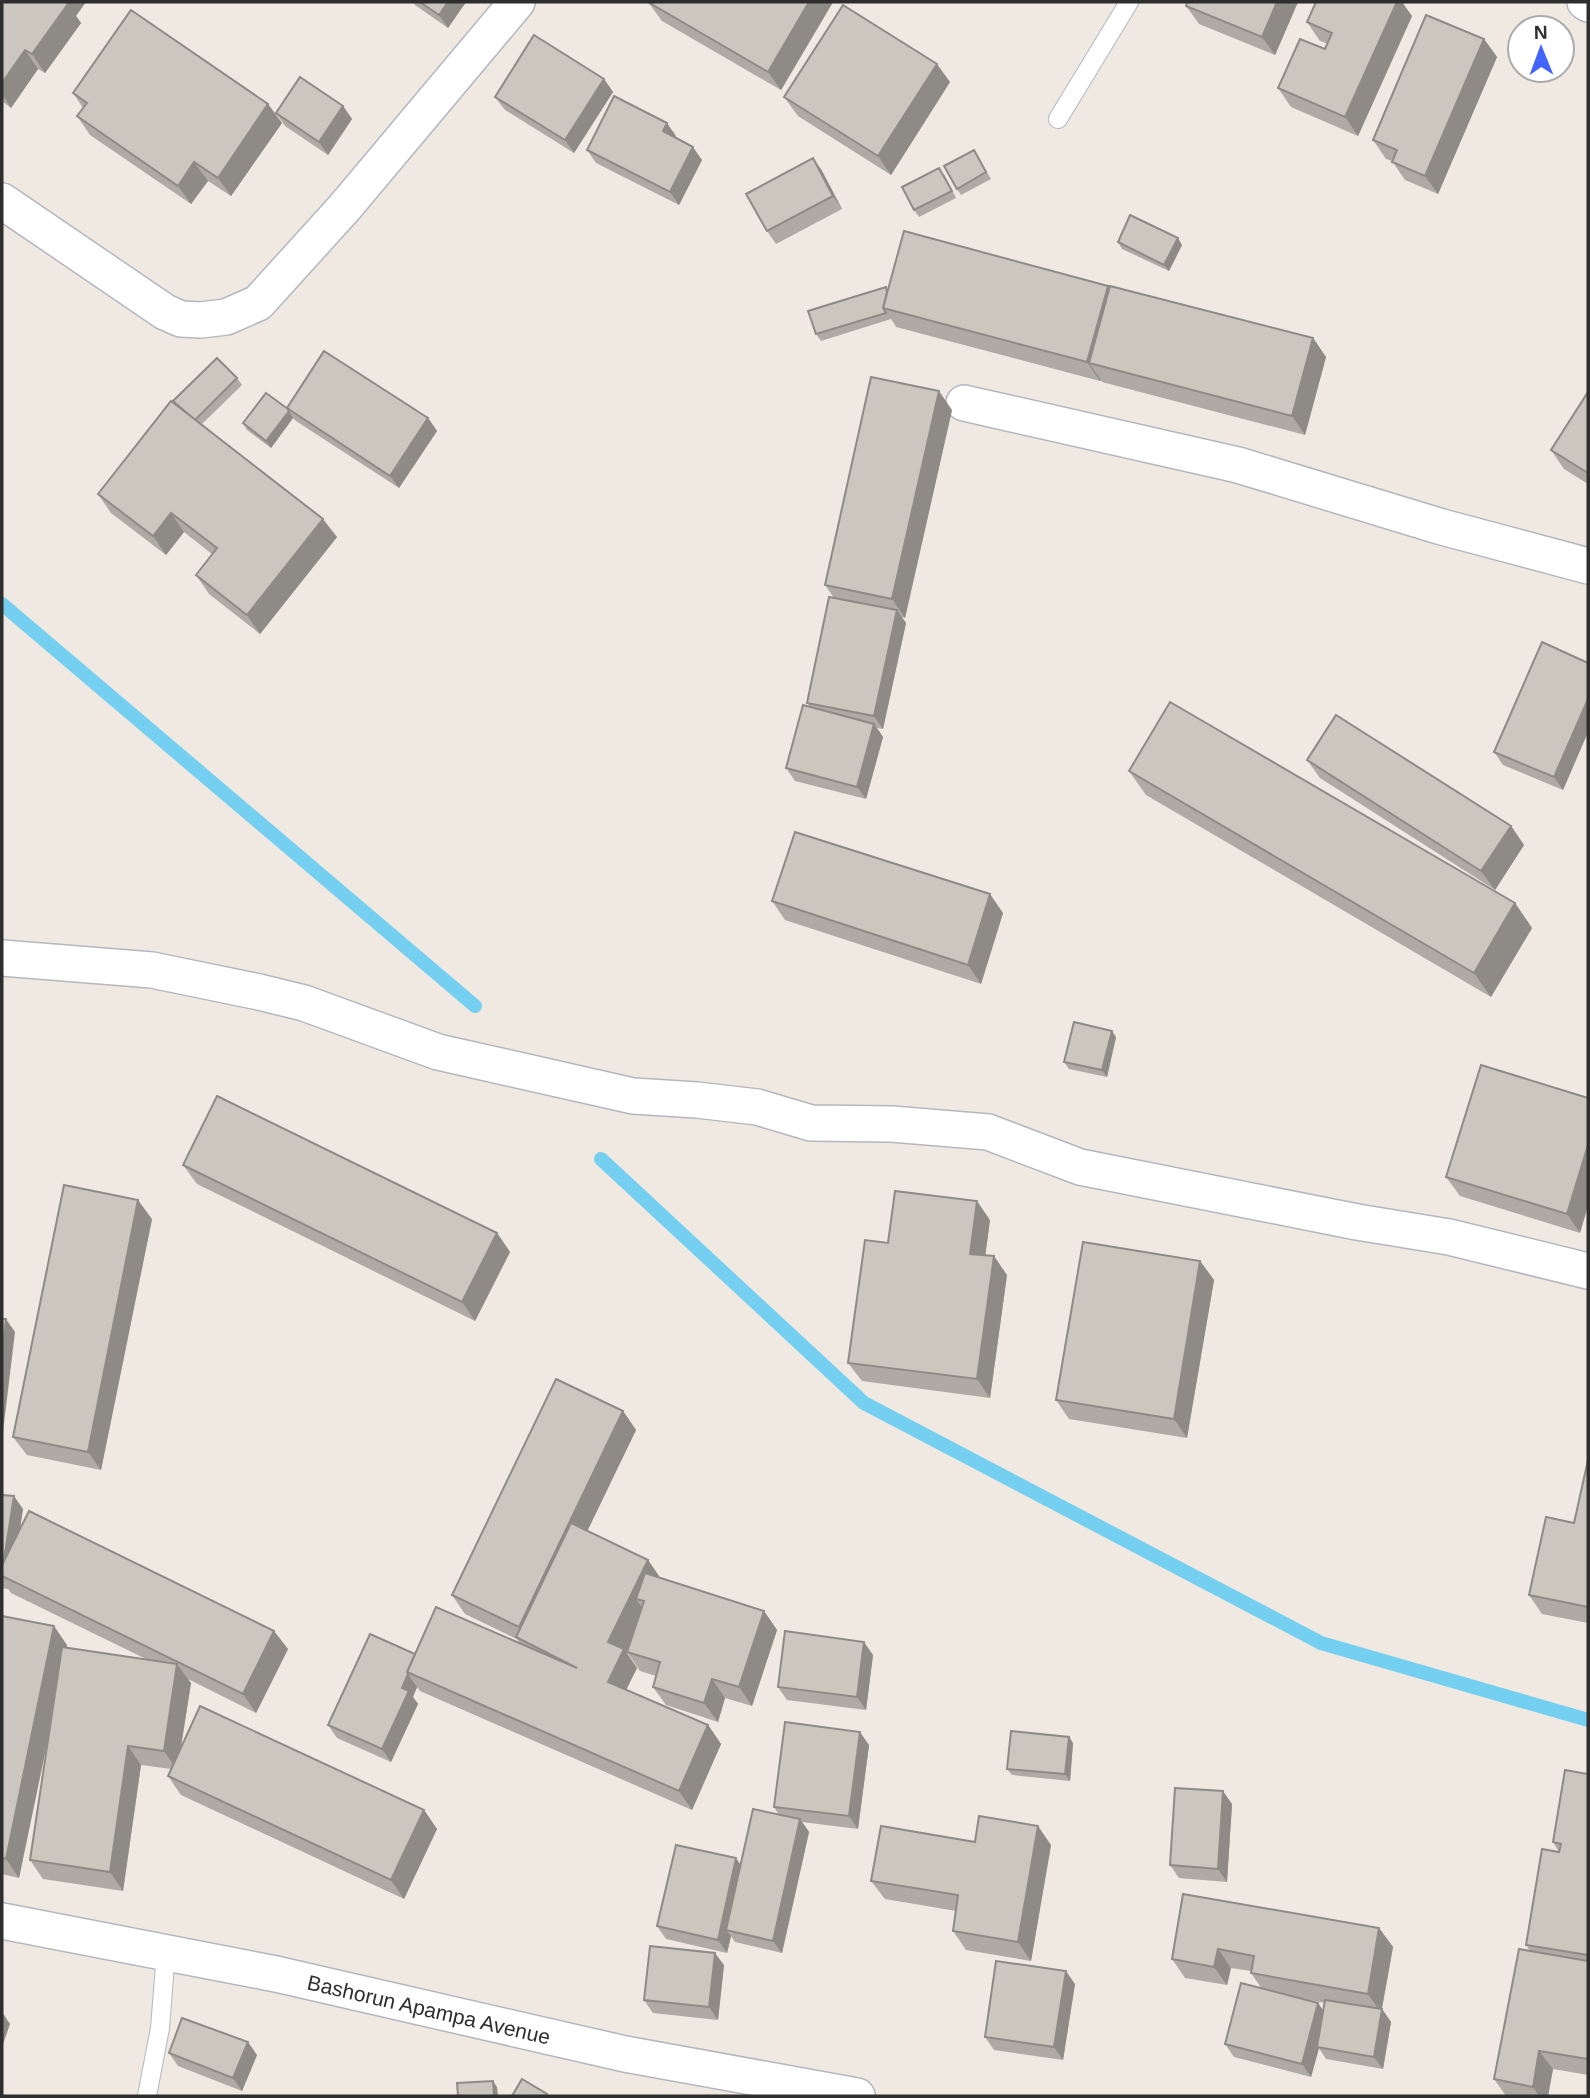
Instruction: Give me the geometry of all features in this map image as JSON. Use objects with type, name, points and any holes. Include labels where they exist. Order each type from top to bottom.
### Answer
[{"type":"street","points":[[2,201],[165,312],[181,319],[226,317],[258,303],[345,207],[517,2]]},
{"type":"street","points":[[964,403],[1238,465],[1442,527],[1588,566]]},
{"type":"street","points":[[2,958],[152,970],[258,992],[303,1003],[438,1052],[633,1096],[757,1107],[811,1123],[891,1124],[988,1132],[1080,1167],[1357,1222],[1448,1237],[1588,1271]]},
{"type":"street","name":"Bashorun Apampa Avenue","points":[[2,1920],[276,1974],[625,2054],[857,2096]]},
{"type":"lane","points":[[1058,120],[1129,2]]},
{"type":"lane","points":[[147,2096],[160,2028],[166,1952]]},
{"type":"building","points":[[2,2],[68,4],[32,54],[25,50],[2,83]]},
{"type":"building","points":[[420,2],[448,2],[439,15]]},
{"type":"building","points":[[648,2],[809,2],[768,72]]},
{"type":"building","points":[[1187,2],[1277,2],[1262,37],[1186,6]]},
{"type":"building","points":[[1316,2],[1397,2],[1345,117],[1278,88],[1300,39],[1325,49],[1332,33],[1307,22]]},
{"type":"building","points":[[843,5],[937,64],[878,156],[784,97]]},
{"type":"building","points":[[131,10],[268,104],[218,178],[194,162],[178,186],[77,116],[87,103],[73,93]]},
{"type":"building","points":[[1426,15],[1484,39],[1425,176],[1392,162],[1397,150],[1373,140]]},
{"type":"building","points":[[534,35],[604,79],[565,140],[495,97]]},
{"type":"building","points":[[300,77],[343,106],[319,142],[276,113]]},
{"type":"building","points":[[614,96],[667,123],[663,131],[693,147],[670,192],[587,150]]},
{"type":"building","points":[[974,150],[986,172],[957,189],[944,166]]},
{"type":"building","points":[[813,158],[833,196],[767,231],[746,194]]},
{"type":"building","points":[[939,168],[952,191],[914,210],[902,187]]},
{"type":"building","points":[[1130,215],[1178,238],[1164,265],[1118,242]]},
{"type":"building","points":[[904,231],[1108,286],[1087,362],[883,308]]},
{"type":"building","points":[[1110,286],[1313,338],[1292,416],[1089,363]]},
{"type":"building","points":[[886,287],[883,308],[886,313],[816,334],[808,311]]},
{"type":"building","points":[[324,351],[428,418],[390,476],[287,408]]},
{"type":"building","points":[[217,358],[237,378],[195,420],[173,401]]},
{"type":"building","points":[[871,377],[939,391],[892,599],[825,585]]},
{"type":"building","points":[[1588,392],[1588,473],[1551,450]]},
{"type":"building","points":[[266,393],[289,411],[266,441],[243,423]]},
{"type":"building","points":[[171,401],[323,519],[247,615],[196,575],[217,548],[171,513],[153,536],[98,494]]},
{"type":"building","points":[[829,597],[897,610],[874,716],[807,703]]},
{"type":"building","points":[[1542,642],[1588,663],[1588,699],[1554,777],[1494,752]]},
{"type":"building","points":[[1170,702],[1515,903],[1474,973],[1129,771]]},
{"type":"building","points":[[803,705],[874,724],[857,787],[786,768]]},
{"type":"building","points":[[1336,715],[1511,826],[1481,871],[1307,760]]},
{"type":"building","points":[[795,832],[990,894],[968,965],[772,901]]},
{"type":"building","points":[[1074,1022],[1112,1031],[1102,1070],[1064,1062]]},
{"type":"building","points":[[1481,1065],[1588,1098],[1588,1145],[1567,1214],[1446,1177]]},
{"type":"building","points":[[217,1096],[497,1233],[462,1302],[183,1165]]},
{"type":"building","points":[[64,1185],[138,1200],[88,1452],[13,1437]]},
{"type":"building","points":[[895,1191],[977,1201],[970,1254],[994,1256],[977,1379],[848,1363],[865,1240],[888,1243]]},
{"type":"building","points":[[1083,1242],[1200,1261],[1174,1419],[1056,1400]]},
{"type":"building","points":[[2,1319],[6,1319],[2,1353]]},
{"type":"building","points":[[556,1379],[623,1411],[519,1627],[452,1595]]},
{"type":"building","points":[[1588,1460],[1588,1607],[1529,1595],[1546,1517],[1574,1523]]},
{"type":"building","points":[[2,1495],[14,1496],[2,1565]]},
{"type":"building","points":[[29,1511],[274,1631],[243,1694],[2,1576],[2,1565]]},
{"type":"building","points":[[571,1523],[648,1560],[608,1642],[624,1649],[608,1682],[708,1725],[679,1791],[407,1672],[436,1607],[577,1668],[516,1637]]},
{"type":"building","points":[[645,1573],[764,1611],[739,1687],[712,1679],[704,1703],[653,1687],[660,1662],[627,1652],[644,1601],[636,1599]]},
{"type":"building","points":[[2,1616],[54,1626],[6,1859],[2,1858]]},
{"type":"building","points":[[785,1631],[864,1642],[857,1697],[778,1687]]},
{"type":"building","points":[[370,1634],[415,1654],[402,1688],[409,1691],[382,1749],[328,1725]]},
{"type":"building","points":[[62,1647],[177,1664],[164,1751],[128,1746],[110,1872],[30,1860]]},
{"type":"building","points":[[200,1706],[424,1810],[391,1880],[168,1776]]},
{"type":"building","points":[[785,1722],[860,1732],[849,1816],[774,1807]]},
{"type":"building","points":[[1011,1731],[1069,1737],[1065,1774],[1007,1769]]},
{"type":"building","points":[[1565,1770],[1588,1774],[1588,1955],[1526,1945],[1542,1849],[1559,1852],[1561,1844],[1553,1842]]},
{"type":"building","points":[[1175,1788],[1223,1791],[1218,1869],[1170,1865]]},
{"type":"building","points":[[753,1809],[800,1819],[773,1941],[726,1930]]},
{"type":"building","points":[[979,1816],[1038,1826],[1018,1942],[953,1931],[958,1895],[871,1881],[881,1826],[975,1842]]},
{"type":"building","points":[[676,1845],[736,1858],[718,1940],[657,1926]]},
{"type":"building","points":[[1183,1894],[1379,1928],[1368,1994],[1251,1973],[1254,1956],[1218,1949],[1214,1967],[1172,1959]]},
{"type":"building","points":[[650,1946],[715,1953],[709,2007],[644,2000]]},
{"type":"building","points":[[1519,1949],[1588,1961],[1588,2059],[1539,2051],[1533,2087],[1494,2079]]},
{"type":"building","points":[[996,1961],[1066,1971],[1054,2047],[985,2037]]},
{"type":"building","points":[[1241,1983],[1318,2003],[1302,2064],[1225,2044]]},
{"type":"building","points":[[1325,2000],[1382,2009],[1374,2057],[1317,2047]]},
{"type":"building","points":[[182,2018],[248,2042],[233,2078],[169,2053]]},
{"type":"building","points":[[522,2079],[547,2094],[546,2096],[512,2096]]},
{"type":"building","points":[[493,2081],[494,2096],[458,2096],[457,2083]]},
{"type":"waterway","points":[[2,604],[475,1006]]},
{"type":"waterway","points":[[601,1159],[864,1403],[1321,1643],[1588,1720]]}]
